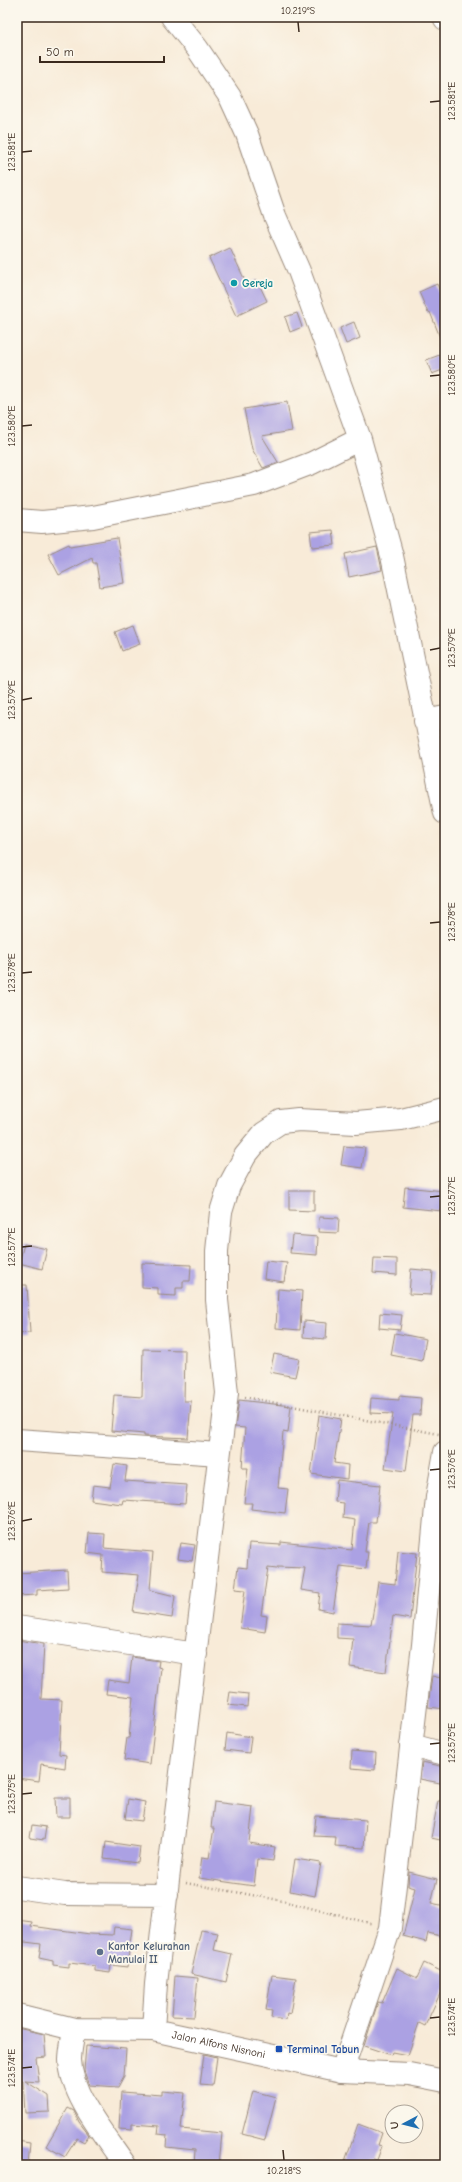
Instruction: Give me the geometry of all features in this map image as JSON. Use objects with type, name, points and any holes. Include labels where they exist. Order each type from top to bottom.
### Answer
[{"type":"street","points":[[172,17],[184,31],[230,98],[247,134],[275,216],[299,271],[360,439],[435,719],[445,813]]},
{"type":"street","points":[[17,520],[42,522],[93,517],[254,485],[312,463],[360,439]]},
{"type":"street","points":[[153,2030],[156,1984],[219,1454],[228,1393],[217,1300],[217,1251],[223,1205],[229,1186],[245,1156],[264,1134],[281,1122],[299,1120],[356,1123],[401,1119],[445,1108]]},
{"type":"street","points":[[17,1440],[219,1454]]},
{"type":"street","points":[[342,2071],[390,1928],[437,1497],[445,1452]]},
{"type":"street","points":[[17,1627],[196,1654]]},
{"type":"street","points":[[411,1745],[445,1754]]},
{"type":"street","points":[[17,1887],[65,1894],[168,1887]]},
{"type":"street","name":"Jalan Alfons Nisnoni","points":[[17,2015],[74,2029],[153,2030],[342,2071],[409,2074],[445,2081]]},
{"type":"street","points":[[74,2029],[70,2060],[74,2084],[81,2099],[125,2165]]},
{"type":"path","points":[[228,1393],[445,1435]]},
{"type":"path","points":[[168,1887],[279,1900],[390,1928]]},
{"type":"building","name":"Gereja","points":[[230,248],[247,285],[257,280],[267,301],[236,316],[209,258]]},
{"type":"building","points":[[437,284],[445,305],[444,347],[430,312],[428,313],[419,292]]},
{"type":"building","points":[[297,313],[302,327],[290,332],[285,317]]},
{"type":"building","points":[[354,322],[360,338],[346,344],[340,328]]},
{"type":"building","points":[[445,353],[445,369],[432,374],[426,360]]},
{"type":"building","points":[[287,402],[292,431],[262,436],[278,462],[263,468],[252,449],[244,409]]},
{"type":"building","points":[[333,530],[335,545],[312,547],[310,532]]},
{"type":"building","points":[[117,538],[124,583],[100,587],[96,563],[93,563],[92,558],[59,575],[48,554],[69,544],[70,546]]},
{"type":"building","points":[[377,547],[382,570],[349,577],[345,554]]},
{"type":"building","points":[[133,625],[140,644],[122,651],[115,632]]},
{"type":"building","points":[[344,1146],[365,1148],[362,1168],[341,1165]]},
{"type":"building","points":[[405,1187],[444,1191],[442,1211],[403,1207]]},
{"type":"building","points":[[289,1191],[314,1191],[314,1211],[289,1210]]},
{"type":"building","points":[[319,1217],[339,1218],[338,1233],[318,1232]]},
{"type":"building","points":[[292,1235],[318,1237],[317,1255],[290,1253]]},
{"type":"building","points":[[24,1244],[47,1249],[42,1269],[19,1263]]},
{"type":"building","points":[[374,1258],[397,1259],[397,1275],[373,1273]]},
{"type":"building","points":[[266,1261],[287,1263],[284,1282],[264,1279]]},
{"type":"building","points":[[142,1263],[191,1265],[190,1281],[183,1281],[183,1288],[176,1288],[176,1296],[158,1295],[158,1288],[142,1287]]},
{"type":"building","points":[[411,1269],[433,1271],[431,1295],[409,1294]]},
{"type":"building","points":[[17,1285],[27,1285],[30,1333],[17,1334]]},
{"type":"building","points":[[278,1289],[302,1291],[300,1330],[276,1328]]},
{"type":"building","points":[[380,1313],[402,1315],[400,1330],[379,1328]]},
{"type":"building","points":[[304,1321],[327,1323],[326,1339],[303,1337]]},
{"type":"building","points":[[395,1333],[426,1339],[422,1361],[391,1355]]},
{"type":"building","points":[[143,1349],[185,1350],[184,1401],[191,1401],[188,1438],[144,1436],[144,1434],[111,1431],[114,1395],[142,1397]]},
{"type":"building","points":[[274,1354],[299,1359],[295,1377],[270,1372]]},
{"type":"building","points":[[399,1396],[421,1398],[420,1415],[413,1415],[406,1471],[385,1468],[393,1414],[370,1413],[371,1398],[399,1400]]},
{"type":"building","points":[[239,1400],[291,1406],[288,1433],[283,1432],[278,1488],[288,1489],[285,1513],[251,1509],[252,1503],[244,1503],[248,1468],[242,1468],[245,1428],[235,1427]]},
{"type":"building","points":[[319,1415],[341,1419],[334,1463],[348,1465],[347,1479],[311,1474]]},
{"type":"building","points":[[114,1464],[127,1466],[125,1481],[187,1485],[185,1504],[123,1500],[122,1504],[91,1500],[93,1485],[110,1487]]},
{"type":"building","points":[[337,1480],[380,1485],[376,1522],[369,1522],[365,1552],[368,1552],[366,1569],[340,1566],[333,1612],[318,1609],[320,1593],[301,1590],[305,1568],[268,1568],[261,1615],[267,1616],[265,1632],[240,1628],[245,1590],[235,1589],[238,1567],[247,1568],[249,1543],[281,1545],[281,1542],[352,1550],[355,1520],[343,1518],[344,1503],[335,1502]]},
{"type":"building","points":[[89,1533],[105,1534],[104,1548],[153,1552],[150,1590],[175,1596],[172,1618],[133,1612],[139,1575],[102,1572],[103,1555],[87,1553]]},
{"type":"building","points":[[181,1543],[195,1545],[192,1561],[178,1559]]},
{"type":"building","points":[[398,1551],[417,1553],[410,1619],[393,1616],[386,1672],[350,1667],[353,1639],[337,1638],[337,1623],[371,1625],[378,1582],[395,1584]]},
{"type":"building","points":[[67,1570],[68,1588],[37,1590],[37,1595],[17,1596],[17,1573]]},
{"type":"building","points":[[17,1640],[44,1644],[41,1699],[62,1700],[59,1754],[66,1755],[65,1768],[41,1764],[39,1781],[17,1778]]},
{"type":"building","points":[[132,1657],[159,1661],[158,1667],[161,1668],[150,1764],[124,1760],[127,1738],[129,1738],[133,1697],[106,1694],[108,1680],[129,1683]]},
{"type":"building","points":[[432,1676],[445,1679],[445,1709],[428,1707]]},
{"type":"building","points":[[230,1692],[248,1694],[247,1707],[228,1705]]},
{"type":"building","points":[[227,1733],[251,1737],[249,1753],[225,1750]]},
{"type":"building","points":[[352,1751],[376,1753],[375,1770],[351,1768]]},
{"type":"building","points":[[422,1762],[445,1767],[445,1784],[420,1779]]},
{"type":"building","points":[[55,1798],[70,1798],[70,1817],[56,1817]]},
{"type":"building","points":[[128,1799],[145,1802],[142,1821],[125,1819]]},
{"type":"building","points":[[438,1801],[445,1801],[445,1841],[431,1838]]},
{"type":"building","points":[[214,1802],[253,1807],[249,1843],[275,1847],[273,1861],[257,1859],[254,1886],[199,1878],[202,1857],[209,1858],[214,1828],[211,1828]]},
{"type":"building","points":[[316,1816],[366,1820],[364,1848],[335,1846],[336,1837],[314,1836]]},
{"type":"building","points":[[32,1825],[46,1827],[44,1840],[30,1838]]},
{"type":"building","points":[[106,1842],[140,1847],[138,1863],[104,1859]]},
{"type":"building","points":[[295,1859],[321,1863],[315,1896],[290,1891]]},
{"type":"building","points":[[409,1872],[437,1879],[431,1903],[445,1906],[445,1937],[428,1933],[426,1942],[403,1936],[415,1888],[408,1886]]},
{"type":"building","points":[[17,1920],[32,1922],[31,1926],[90,1934],[113,1935],[114,1927],[132,1929],[127,1967],[111,1965],[110,1973],[95,1971],[95,1966],[69,1963],[69,1967],[53,1965],[53,1961],[39,1958],[41,1944],[17,1941]]},
{"type":"building","name":"Kantor Kelurahan Manulai II","points":[[201,1930],[218,1933],[214,1950],[232,1954],[226,1982],[191,1974]]},
{"type":"building","points":[[424,1963],[445,1973],[445,1983],[425,2026],[419,2023],[408,2055],[392,2052],[391,2055],[364,2046],[378,2002],[382,2003],[397,1968],[417,1978]]},
{"type":"building","points":[[272,1975],[296,1978],[290,2014],[287,2013],[286,2020],[271,2018],[272,2011],[266,2010]]},
{"type":"building","points":[[175,1976],[198,1978],[194,2017],[172,2016]]},
{"type":"building","points":[[17,2028],[44,2034],[46,2057],[36,2058],[39,2082],[25,2081],[49,2096],[50,2112],[25,2113],[23,2081],[17,2080],[17,2063],[20,2063]]},
{"type":"building","points":[[86,2046],[126,2049],[124,2076],[118,2087],[89,2085],[84,2071]]},
{"type":"building","points":[[204,2054],[217,2057],[213,2086],[200,2085]]},
{"type":"building","points":[[162,2091],[185,2093],[181,2129],[222,2133],[219,2165],[194,2165],[195,2150],[166,2147],[167,2135],[158,2134],[159,2126],[132,2124],[132,2130],[119,2129],[121,2092],[162,2095]]},
{"type":"building","points":[[253,2091],[276,2097],[265,2140],[242,2134]]},
{"type":"building","points":[[68,2108],[74,2111],[79,2122],[89,2135],[84,2142],[77,2138],[65,2157],[46,2146]]},
{"type":"building","points":[[358,2124],[382,2133],[378,2145],[382,2146],[377,2160],[373,2159],[370,2165],[355,2165],[345,2161]]},
{"type":"building","points":[[17,2141],[30,2143],[28,2165],[17,2165]]},
{"type":"place","name":"Gereja","points":[[234,283]]},
{"type":"place","name":"Kantor Kelurahan Manulai II","points":[[100,1952]]},
{"type":"place","name":"Terminal Tabun","points":[[279,2049]]}]
